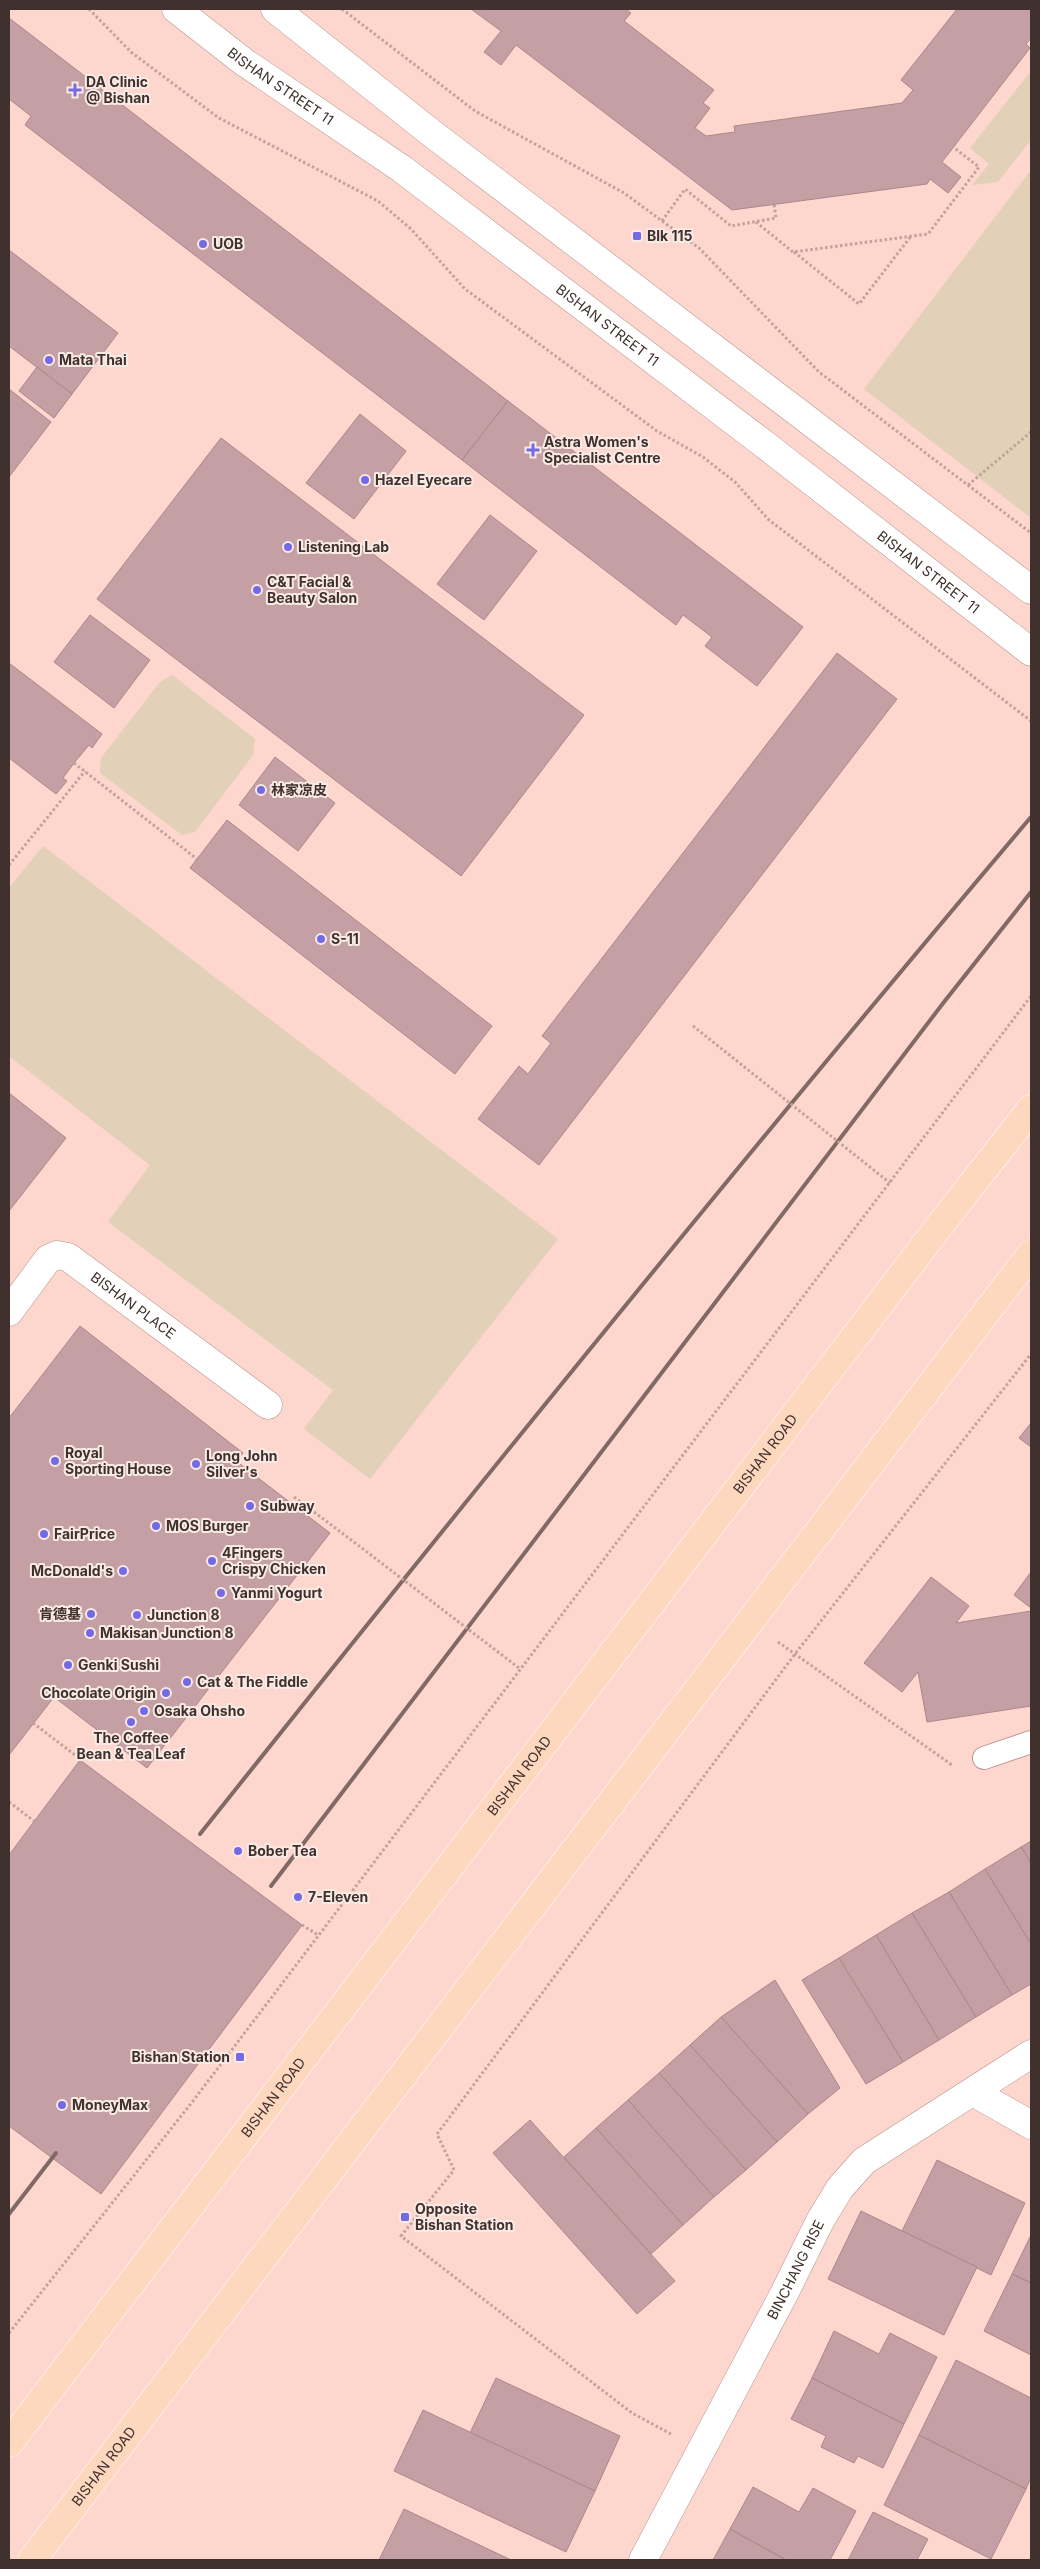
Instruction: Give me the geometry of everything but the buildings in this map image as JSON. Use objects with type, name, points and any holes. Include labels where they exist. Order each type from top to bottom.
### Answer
[{"type":"main road","name":"BISHAN ROAD","points":[[9,2443],[934,1232],[1031,1109]]},
{"type":"main road","name":"BISHAN ROAD","points":[[32,2560],[1031,1254]]},
{"type":"street","name":"BISHAN STREET 11","points":[[176,9],[244,62],[402,169],[764,444],[1031,652]]},
{"type":"street","points":[[276,9],[430,132],[1031,590]]},
{"type":"street","name":"BISHAN PLACE","points":[[9,1312],[48,1259],[57,1255],[68,1257],[268,1405]]},
{"type":"street","name":"BINCHANG RISE","points":[[643,2560],[702,2451],[820,2221],[840,2188],[864,2161],[1031,2054]]},
{"type":"street","points":[[973,2092],[1031,2125]]},
{"type":"lane","points":[[984,1758],[1031,1742]]},
{"type":"path","points":[[89,9],[131,52],[219,118],[378,201],[411,229],[465,289],[657,431],[703,457],[734,482],[770,520],[1031,721]]},
{"type":"path","points":[[342,9],[475,111],[624,193],[662,220],[698,248],[819,372],[1031,533]]},
{"type":"path","points":[[793,252],[928,234],[978,167],[953,147]]},
{"type":"path","points":[[662,220],[685,189],[731,226],[776,218],[774,204]]},
{"type":"path","points":[[756,222],[859,304],[911,236]]},
{"type":"path","points":[[968,485],[1031,432]]},
{"type":"path","points":[[74,763],[197,859]]},
{"type":"path","points":[[9,865],[85,771]]},
{"type":"path","points":[[9,2334],[115,2202],[1031,996]]},
{"type":"path","points":[[692,1026],[890,1183]]},
{"type":"path","points":[[702,2451],[632,2413],[401,2236],[454,2170],[437,2134],[794,1654],[1031,1354]]},
{"type":"path","points":[[294,1497],[519,1668]]},
{"type":"path","points":[[749,1621],[955,1768],[984,1758]]},
{"type":"path","points":[[33,1723],[80,1758]]},
{"type":"path","points":[[9,1802],[34,1821]]},
{"type":"path","points":[[302,1925],[318,1935]]},
{"type":"shaded area","points":[[1031,71],[1031,140],[998,182],[972,185],[989,164],[970,148]]},
{"type":"shaded area","points":[[1031,170],[1031,518],[864,389]]},
{"type":"shaded area","points":[[172,675],[255,739],[253,755],[195,832],[182,835],[100,773],[101,758],[160,682]]},
{"type":"shaded area","points":[[43,846],[558,1239],[370,1479],[304,1429],[333,1390],[108,1222],[150,1165],[9,1056],[9,888]]},
{"type":"railway","points":[[200,1834],[612,1322],[1031,817]]},
{"type":"railway","points":[[271,1886],[944,1002],[1031,892]]},
{"type":"railway","points":[[9,2214],[56,2153]]},
{"type":"place","name":"DA Clinic @ Bishan","points":[[75,90]]},
{"type":"place","name":"Blk 115","points":[[637,236]]},
{"type":"place","name":"UOB","points":[[203,244]]},
{"type":"place","name":"Mata Thai","points":[[49,360]]},
{"type":"place","name":"Astra Women's Specialist Centre","points":[[533,450]]},
{"type":"place","name":"Hazel Eyecare","points":[[365,480]]},
{"type":"place","name":"Listening Lab","points":[[288,547]]},
{"type":"place","name":"C&T Facial & Beauty Salon","points":[[257,590]]},
{"type":"place","name":"林家凉皮","points":[[261,790]]},
{"type":"place","name":"S-11","points":[[321,939]]},
{"type":"place","name":"Royal Sporting House","points":[[55,1461]]},
{"type":"place","name":"Long John Silver's","points":[[196,1464]]},
{"type":"place","name":"Subway","points":[[250,1506]]},
{"type":"place","name":"MOS Burger","points":[[156,1526]]},
{"type":"place","name":"FairPrice","points":[[44,1534]]},
{"type":"place","name":"4Fingers Crispy Chicken","points":[[212,1561]]},
{"type":"place","name":"McDonald's","points":[[123,1571]]},
{"type":"place","name":"Yanmi Yogurt","points":[[221,1593]]},
{"type":"place","name":"肯德基","points":[[91,1614]]},
{"type":"place","name":"Junction 8","points":[[137,1615]]},
{"type":"place","name":"Makisan Junction 8","points":[[90,1633]]},
{"type":"place","name":"Genki Sushi","points":[[68,1665]]},
{"type":"place","name":"Cat & The Fiddle","points":[[187,1682]]},
{"type":"place","name":"Chocolate Origin","points":[[166,1693]]},
{"type":"place","name":"Osaka Ohsho","points":[[144,1711]]},
{"type":"place","name":"The Coffee Bean & Tea Leaf","points":[[131,1722]]},
{"type":"place","name":"Bober Tea","points":[[238,1851]]},
{"type":"place","name":"7-Eleven","points":[[298,1897]]},
{"type":"place","name":"Bishan Station","points":[[240,2057]]},
{"type":"place","name":"MoneyMax","points":[[62,2105]]},
{"type":"place","name":"Opposite Bishan Station","points":[[405,2217]]}]
